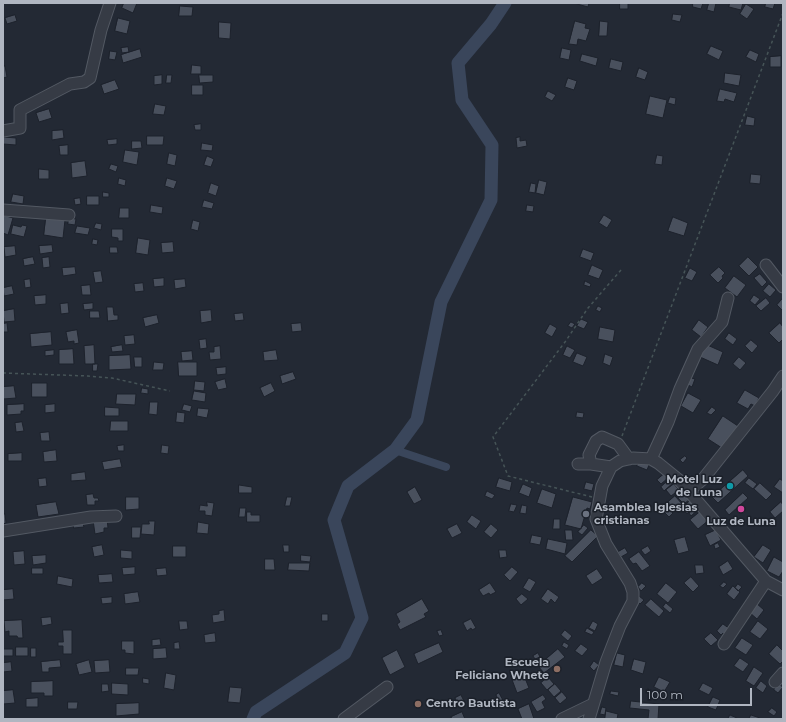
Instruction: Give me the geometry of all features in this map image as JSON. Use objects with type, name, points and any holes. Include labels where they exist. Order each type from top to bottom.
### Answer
[{"type":"street","points":[[3,131],[20,128],[20,110],[70,84],[84,82],[90,78],[100,30],[110,3]]},
{"type":"street","points":[[3,210],[69,215]]},
{"type":"street","points":[[766,265],[783,287]]},
{"type":"street","points":[[651,459],[668,422],[680,388],[698,349],[722,322],[728,298]]},
{"type":"street","points":[[689,491],[703,479],[773,391],[783,376]]},
{"type":"street","points":[[591,464],[589,455],[596,441],[602,437],[618,444],[629,458]]},
{"type":"street","points":[[589,719],[606,662],[620,626],[633,602],[633,592],[630,583],[606,544],[596,519],[602,486],[611,468],[620,461],[629,458],[651,459],[658,463],[679,480],[766,581],[783,590]]},
{"type":"street","points":[[578,464],[591,464],[611,468]]},
{"type":"street","points":[[3,531],[91,517],[116,516]]},
{"type":"street","points":[[724,644],[766,581]]},
{"type":"street","points":[[775,682],[783,673]]},
{"type":"street","points":[[344,719],[387,688]]},
{"type":"street","points":[[562,719],[593,704]]},
{"type":"path","points":[[618,444],[783,13]]},
{"type":"path","points":[[599,499],[508,476],[493,437],[565,342],[588,308],[621,270]]},
{"type":"path","points":[[3,373],[112,378],[170,391]]},
{"type":"building","points":[[124,3],[137,3],[133,13],[122,8]]},
{"type":"building","points":[[577,3],[589,3],[588,7]]},
{"type":"building","points":[[620,3],[628,3],[628,9],[620,9]]},
{"type":"building","points":[[693,3],[703,3],[701,9],[693,7]]},
{"type":"building","points":[[709,3],[716,3],[714,12],[707,10]]},
{"type":"building","points":[[730,3],[743,3],[741,10],[729,7]]},
{"type":"building","points":[[766,3],[775,3],[773,9],[765,7]]},
{"type":"building","points":[[746,4],[754,9],[747,19],[740,14]]},
{"type":"building","points":[[180,6],[193,7],[192,16],[179,16]]},
{"type":"building","points":[[673,14],[682,15],[680,22],[672,20]]},
{"type":"building","points":[[15,15],[17,21],[7,24],[5,18]]},
{"type":"building","points":[[118,18],[130,21],[127,34],[115,31]]},
{"type":"building","points":[[575,21],[586,24],[585,28],[590,29],[586,41],[578,39],[577,45],[569,44]]},
{"type":"building","points":[[600,21],[608,22],[607,36],[599,36]]},
{"type":"building","points":[[219,22],[231,23],[230,39],[219,38]]},
{"type":"building","points":[[711,46],[723,51],[719,60],[707,54]]},
{"type":"building","points":[[128,47],[129,52],[122,53],[121,48]]},
{"type":"building","points":[[562,48],[571,50],[569,60],[560,58]]},
{"type":"building","points":[[140,49],[142,57],[123,63],[121,55]]},
{"type":"building","points":[[750,50],[759,54],[756,62],[746,57]]},
{"type":"building","points":[[110,51],[117,52],[115,60],[109,59]]},
{"type":"building","points":[[582,54],[598,58],[596,66],[580,61]]},
{"type":"building","points":[[781,56],[781,67],[770,67],[770,57]]},
{"type":"building","points":[[611,59],[623,62],[621,71],[609,68]]},
{"type":"building","points":[[192,65],[201,66],[201,74],[191,74]]},
{"type":"building","points":[[5,66],[7,77],[3,78],[3,67]]},
{"type":"building","points":[[639,68],[648,72],[645,80],[636,77]]},
{"type":"building","points":[[725,73],[741,75],[739,86],[724,83]]},
{"type":"building","points":[[162,75],[162,84],[154,85],[154,76]]},
{"type":"building","points":[[167,75],[172,75],[171,83],[166,83]]},
{"type":"building","points":[[199,75],[213,75],[213,82],[200,83]]},
{"type":"building","points":[[568,78],[577,81],[574,90],[565,87]]},
{"type":"building","points":[[115,80],[119,89],[104,94],[101,85]]},
{"type":"building","points":[[192,85],[203,85],[203,95],[192,95]]},
{"type":"building","points":[[720,89],[737,93],[734,102],[725,99],[724,102],[717,101]]},
{"type":"building","points":[[548,91],[556,95],[552,101],[545,97]]},
{"type":"building","points":[[650,96],[667,100],[663,118],[646,114]]},
{"type":"building","points":[[670,97],[676,98],[675,105],[668,103]]},
{"type":"building","points":[[155,104],[166,106],[164,115],[153,114]]},
{"type":"building","points":[[49,109],[52,118],[39,122],[36,113]]},
{"type":"building","points":[[747,116],[755,118],[754,126],[745,125]]},
{"type":"building","points":[[201,124],[201,130],[195,130],[194,125]]},
{"type":"building","points":[[63,130],[64,138],[52,140],[52,131]]},
{"type":"building","points":[[147,136],[164,136],[163,145],[147,145]]},
{"type":"building","points":[[4,137],[16,138],[16,145],[3,144]]},
{"type":"building","points":[[520,137],[520,141],[526,140],[527,146],[517,148],[516,138]]},
{"type":"building","points":[[117,139],[117,144],[108,145],[107,140]]},
{"type":"building","points":[[132,141],[141,141],[142,148],[132,149]]},
{"type":"building","points":[[202,143],[213,145],[212,151],[201,150]]},
{"type":"building","points":[[68,145],[68,155],[60,155],[59,146]]},
{"type":"building","points":[[125,150],[139,152],[137,165],[123,162]]},
{"type":"building","points":[[169,153],[177,155],[175,166],[167,164]]},
{"type":"building","points":[[657,155],[663,156],[662,165],[655,164]]},
{"type":"building","points":[[207,156],[214,159],[211,167],[204,165]]},
{"type":"building","points":[[85,161],[87,176],[72,178],[71,163]]},
{"type":"building","points":[[111,164],[118,166],[116,172],[109,169]]},
{"type":"building","points":[[39,169],[49,170],[49,179],[39,179]]},
{"type":"building","points":[[751,174],[761,175],[760,184],[750,183]]},
{"type":"building","points":[[119,178],[126,180],[125,186],[118,184]]},
{"type":"building","points":[[167,178],[177,181],[174,189],[165,186]]},
{"type":"building","points":[[539,180],[547,182],[544,195],[536,193]]},
{"type":"building","points":[[211,183],[219,186],[216,196],[208,193]]},
{"type":"building","points":[[531,183],[536,184],[535,193],[529,192]]},
{"type":"building","points":[[103,192],[109,193],[109,197],[103,197]]},
{"type":"building","points":[[13,194],[24,196],[23,204],[11,202]]},
{"type":"building","points":[[87,196],[99,196],[99,205],[87,205]]},
{"type":"building","points":[[80,198],[81,204],[75,205],[74,199]]},
{"type":"building","points":[[204,200],[214,203],[212,209],[202,207]]},
{"type":"building","points":[[151,205],[163,207],[162,214],[150,212]]},
{"type":"building","points":[[527,205],[534,206],[533,212],[526,211]]},
{"type":"building","points":[[120,208],[129,208],[129,218],[119,218]]},
{"type":"building","points":[[3,215],[13,218],[8,235],[3,233]]},
{"type":"building","points":[[604,215],[612,220],[607,228],[599,223]]},
{"type":"building","points":[[673,217],[688,223],[684,236],[668,231]]},
{"type":"building","points":[[46,218],[65,220],[63,238],[44,235]]},
{"type":"building","points":[[69,218],[76,219],[75,225],[68,224]]},
{"type":"building","points":[[193,220],[200,222],[198,231],[191,229]]},
{"type":"building","points":[[96,223],[102,224],[101,230],[94,228]]},
{"type":"building","points":[[13,225],[21,227],[22,225],[27,226],[24,237],[11,234]]},
{"type":"building","points":[[77,226],[90,228],[88,235],[75,233]]},
{"type":"building","points":[[112,229],[123,229],[123,241],[118,241],[118,238],[112,237]]},
{"type":"building","points":[[138,238],[150,240],[148,255],[136,253]]},
{"type":"building","points":[[93,239],[98,240],[97,245],[92,244]]},
{"type":"building","points":[[173,242],[174,252],[162,253],[161,243]]},
{"type":"building","points":[[52,245],[53,252],[40,254],[39,246]]},
{"type":"building","points":[[15,246],[16,255],[5,257],[4,247]]},
{"type":"building","points":[[110,247],[117,247],[118,253],[110,253]]},
{"type":"building","points":[[583,249],[594,253],[591,261],[580,257]]},
{"type":"building","points":[[33,257],[35,264],[24,266],[23,259]]},
{"type":"building","points":[[49,257],[50,267],[43,268],[42,258]]},
{"type":"building","points":[[748,257],[758,267],[749,276],[739,266]]},
{"type":"building","points":[[592,265],[603,270],[599,279],[588,275]]},
{"type":"building","points":[[75,267],[76,274],[63,276],[62,268]]},
{"type":"building","points":[[719,267],[725,273],[722,276],[723,278],[718,283],[710,275]]},
{"type":"building","points":[[690,268],[697,272],[692,281],[685,278]]},
{"type":"building","points":[[101,271],[103,282],[95,283],[93,272]]},
{"type":"building","points":[[760,274],[767,282],[762,287],[754,278]]},
{"type":"building","points":[[734,276],[746,285],[737,297],[725,288]]},
{"type":"building","points":[[164,278],[164,286],[154,287],[153,279]]},
{"type":"building","points":[[30,279],[31,287],[25,288],[24,280]]},
{"type":"building","points":[[185,279],[186,287],[175,289],[174,280]]},
{"type":"building","points":[[585,281],[591,284],[590,287],[584,285]]},
{"type":"building","points":[[143,283],[144,291],[135,292],[134,284]]},
{"type":"building","points":[[769,284],[776,290],[770,297],[763,291]]},
{"type":"building","points":[[90,285],[91,295],[82,295],[81,286]]},
{"type":"building","points":[[12,286],[14,294],[4,296],[3,288]]},
{"type":"building","points":[[46,295],[46,304],[35,305],[34,296]]},
{"type":"building","points":[[754,295],[760,299],[755,305],[750,301]]},
{"type":"building","points":[[766,298],[770,303],[761,311],[756,306]]},
{"type":"building","points":[[783,298],[783,311],[777,305]]},
{"type":"building","points":[[68,303],[69,313],[61,314],[60,304]]},
{"type":"building","points":[[93,303],[93,309],[84,310],[83,304]]},
{"type":"building","points":[[598,306],[602,308],[600,312],[596,310]]},
{"type":"building","points":[[107,307],[113,307],[114,315],[118,315],[118,320],[108,321]]},
{"type":"building","points":[[14,309],[15,321],[4,322],[3,311]]},
{"type":"building","points":[[211,310],[212,321],[201,323],[200,311]]},
{"type":"building","points":[[90,311],[99,311],[100,318],[90,318]]},
{"type":"building","points":[[243,313],[244,320],[235,321],[234,314]]},
{"type":"building","points":[[157,315],[159,323],[145,327],[143,318]]},
{"type":"building","points":[[581,319],[588,322],[584,329],[577,326]]},
{"type":"building","points":[[699,320],[708,327],[701,337],[692,330]]},
{"type":"building","points":[[571,322],[575,324],[572,328],[568,326]]},
{"type":"building","points":[[7,323],[8,332],[3,332],[3,324]]},
{"type":"building","points":[[301,323],[302,331],[292,332],[291,324]]},
{"type":"building","points":[[780,323],[783,327],[783,339],[779,343],[769,333]]},
{"type":"building","points":[[550,324],[557,328],[552,337],[545,333]]},
{"type":"building","points":[[600,327],[615,330],[613,342],[598,339]]},
{"type":"building","points":[[77,330],[79,343],[74,344],[74,341],[68,342],[66,332]]},
{"type":"building","points":[[51,332],[52,345],[31,347],[30,334]]},
{"type":"building","points":[[729,333],[737,339],[733,345],[725,339]]},
{"type":"building","points":[[134,335],[135,344],[125,345],[124,336]]},
{"type":"building","points":[[206,339],[207,348],[200,349],[199,340]]},
{"type":"building","points":[[751,340],[758,346],[752,353],[745,346]]},
{"type":"building","points":[[705,344],[723,352],[718,365],[700,357]]},
{"type":"building","points":[[94,345],[95,364],[85,364],[84,346]]},
{"type":"building","points":[[122,345],[123,351],[112,352],[111,347]]},
{"type":"building","points":[[220,346],[221,359],[210,360],[209,352],[214,352],[214,347]]},
{"type":"building","points":[[567,346],[575,350],[570,358],[563,355]]},
{"type":"building","points":[[73,349],[74,364],[59,364],[59,350]]},
{"type":"building","points":[[54,350],[54,355],[45,356],[45,351]]},
{"type":"building","points":[[276,350],[278,360],[264,361],[263,352]]},
{"type":"building","points":[[192,351],[193,360],[182,361],[181,352]]},
{"type":"building","points":[[577,353],[587,357],[583,366],[573,362]]},
{"type":"building","points":[[605,354],[613,357],[610,366],[603,363]]},
{"type":"building","points":[[130,355],[131,369],[109,370],[109,356]]},
{"type":"building","points":[[134,357],[142,357],[142,367],[135,367]]},
{"type":"building","points":[[739,357],[746,363],[740,370],[733,364]]},
{"type":"building","points":[[154,362],[164,363],[163,370],[153,370]]},
{"type":"building","points":[[178,362],[197,362],[197,376],[179,376]]},
{"type":"building","points":[[93,364],[98,364],[97,371],[93,371]]},
{"type":"building","points":[[226,367],[226,374],[217,375],[216,368]]},
{"type":"building","points":[[293,372],[296,379],[282,384],[280,376]]},
{"type":"building","points":[[688,377],[695,379],[692,387],[686,384]]},
{"type":"building","points":[[225,379],[227,388],[218,390],[215,382]]},
{"type":"building","points":[[195,381],[205,382],[204,391],[194,390]]},
{"type":"building","points":[[32,383],[47,383],[47,397],[32,397]]},
{"type":"building","points":[[271,383],[275,391],[264,397],[260,388]]},
{"type":"building","points":[[14,386],[16,398],[3,399],[3,387]]},
{"type":"building","points":[[142,388],[148,389],[148,394],[141,393]]},
{"type":"building","points":[[745,390],[759,398],[755,406],[751,404],[748,409],[737,403]]},
{"type":"building","points":[[194,391],[206,393],[205,402],[192,400]]},
{"type":"building","points":[[688,393],[701,400],[693,413],[681,406]]},
{"type":"building","points":[[117,394],[136,394],[135,405],[116,404]]},
{"type":"building","points":[[150,402],[158,402],[157,415],[149,414]]},
{"type":"building","points":[[24,404],[24,411],[21,411],[21,414],[7,415],[7,405]]},
{"type":"building","points":[[55,404],[55,412],[45,413],[45,405]]},
{"type":"building","points":[[184,404],[192,406],[190,412],[182,410]]},
{"type":"building","points":[[105,407],[119,408],[119,416],[105,416]]},
{"type":"building","points":[[712,407],[716,410],[711,415],[707,413]]},
{"type":"building","points":[[198,408],[209,409],[207,418],[197,416]]},
{"type":"building","points":[[177,412],[185,413],[184,423],[176,422]]},
{"type":"building","points":[[577,412],[584,413],[583,418],[576,417]]},
{"type":"building","points":[[723,416],[738,426],[722,448],[708,439]]},
{"type":"building","points":[[111,421],[128,421],[128,431],[110,431]]},
{"type":"building","points":[[22,422],[24,431],[16,432],[15,423]]},
{"type":"building","points":[[49,432],[50,441],[41,441],[40,433]]},
{"type":"building","points":[[124,445],[124,451],[118,451],[117,446]]},
{"type":"building","points":[[162,445],[169,446],[168,454],[161,453]]},
{"type":"building","points":[[56,450],[57,461],[44,462],[43,452]]},
{"type":"building","points":[[22,453],[22,461],[8,461],[8,454]]},
{"type":"building","points":[[685,456],[687,458],[683,463],[680,460]]},
{"type":"building","points":[[120,459],[122,467],[104,470],[102,462]]},
{"type":"building","points":[[639,461],[649,465],[647,470],[637,466]]},
{"type":"building","name":"Motel Luz de Luna","points":[[743,470],[748,476],[718,503],[712,497]]},
{"type":"building","points":[[85,472],[86,480],[71,481],[71,474]]},
{"type":"building","points":[[664,474],[668,478],[661,484],[657,480]]},
{"type":"building","points":[[672,477],[675,481],[664,491],[661,487]]},
{"type":"building","points":[[46,478],[47,486],[39,487],[38,479]]},
{"type":"building","points":[[499,478],[512,482],[510,491],[496,487]]},
{"type":"building","points":[[749,478],[757,484],[753,489],[745,483]]},
{"type":"building","points":[[780,479],[783,481],[783,493],[774,487]]},
{"type":"building","points":[[586,482],[594,484],[592,491],[584,489]]},
{"type":"building","points":[[760,483],[772,494],[766,500],[754,489]]},
{"type":"building","points":[[523,484],[532,488],[529,497],[519,493]]},
{"type":"building","points":[[674,484],[679,490],[671,496],[666,490]]},
{"type":"building","points":[[239,485],[252,487],[252,493],[239,493]]},
{"type":"building","points":[[415,487],[422,500],[414,504],[407,492]]},
{"type":"building","points":[[542,489],[556,494],[552,508],[537,503]]},
{"type":"building","points":[[487,491],[495,495],[492,499],[485,496]]},
{"type":"building","points":[[684,493],[690,499],[684,504],[678,498]]},
{"type":"building","points":[[743,493],[748,498],[729,515],[725,510]]},
{"type":"building","points":[[93,494],[94,498],[98,498],[99,501],[95,501],[95,505],[87,505],[86,495]]},
{"type":"building","points":[[675,496],[683,505],[675,512],[667,503]]},
{"type":"building","points":[[126,497],[139,497],[139,509],[126,510]]},
{"type":"building","points":[[287,497],[292,497],[290,506],[285,506]]},
{"type":"building","points":[[573,497],[592,502],[590,509],[587,508],[581,529],[565,525]]},
{"type":"building","points":[[691,500],[696,505],[687,514],[682,508]]},
{"type":"building","points":[[56,502],[59,514],[38,517],[36,505]]},
{"type":"building","points":[[207,502],[214,503],[212,516],[205,515],[205,511],[199,511],[200,505],[207,506]]},
{"type":"building","points":[[781,502],[783,505],[783,511],[775,518],[770,512]]},
{"type":"building","points":[[511,504],[517,505],[514,512],[509,511]]},
{"type":"building","points":[[522,505],[527,506],[526,514],[520,513]]},
{"type":"building","points":[[698,506],[700,508],[691,516],[689,513]]},
{"type":"building","points":[[667,507],[673,513],[669,517],[663,511]]},
{"type":"building","points":[[240,508],[246,508],[245,517],[239,517]]},
{"type":"building","points":[[701,511],[709,520],[698,529],[690,520]]},
{"type":"building","points":[[247,512],[251,512],[251,515],[260,515],[260,522],[247,522]]},
{"type":"building","points":[[5,514],[6,523],[3,524],[3,515]]},
{"type":"building","points":[[472,515],[481,521],[476,529],[467,522]]},
{"type":"building","points":[[107,519],[108,528],[104,528],[104,532],[95,534],[93,520]]},
{"type":"building","points":[[554,519],[560,519],[560,529],[553,529]]},
{"type":"building","points":[[149,521],[155,521],[154,535],[141,534],[142,524],[149,524]]},
{"type":"building","points":[[73,522],[83,524],[84,527],[74,528]]},
{"type":"building","points":[[198,522],[209,524],[208,534],[197,533]]},
{"type":"building","points":[[457,524],[462,533],[452,538],[447,529]]},
{"type":"building","points":[[491,524],[498,530],[491,538],[484,532]]},
{"type":"building","points":[[584,525],[588,528],[582,535],[578,532]]},
{"type":"building","points":[[132,527],[141,527],[140,538],[132,538]]},
{"type":"building","points":[[565,530],[572,530],[573,540],[566,540]]},
{"type":"building","points":[[591,530],[598,536],[572,562],[565,556]]},
{"type":"building","points":[[716,530],[721,540],[710,546],[705,535]]},
{"type":"building","points":[[532,535],[542,537],[540,545],[530,543]]},
{"type":"building","points":[[685,537],[689,551],[678,554],[674,540]]},
{"type":"building","points":[[548,539],[567,543],[565,554],[546,549]]},
{"type":"building","points":[[718,543],[720,547],[715,549],[714,545]]},
{"type":"building","points":[[102,545],[104,555],[94,557],[92,547]]},
{"type":"building","points":[[283,545],[289,545],[289,552],[284,552]]},
{"type":"building","points":[[763,545],[771,550],[763,563],[754,557]]},
{"type":"building","points":[[173,546],[186,546],[186,557],[173,557]]},
{"type":"building","points":[[648,546],[651,551],[645,555],[641,550]]},
{"type":"building","points":[[625,548],[628,553],[621,557],[618,552]]},
{"type":"building","points":[[121,550],[132,551],[132,559],[121,558]]},
{"type":"building","points":[[499,550],[506,550],[507,557],[500,558]]},
{"type":"building","points":[[24,551],[25,564],[14,565],[13,552]]},
{"type":"building","points":[[639,552],[650,566],[642,571],[636,563],[633,564],[629,559]]},
{"type":"building","points":[[46,555],[46,563],[33,565],[32,556]]},
{"type":"building","points":[[301,555],[311,556],[310,562],[301,561]]},
{"type":"building","points":[[774,557],[783,562],[783,571],[779,577],[767,571]]},
{"type":"building","points":[[265,559],[274,559],[275,570],[265,570]]},
{"type":"building","points":[[728,561],[733,569],[723,575],[719,567]]},
{"type":"building","points":[[289,563],[310,563],[309,571],[288,570]]},
{"type":"building","points":[[695,565],[703,565],[704,573],[696,574]]},
{"type":"building","points":[[135,567],[135,574],[123,575],[122,568]]},
{"type":"building","points":[[512,567],[518,572],[510,581],[504,575]]},
{"type":"building","points":[[32,568],[43,568],[43,574],[32,574]]},
{"type":"building","points":[[166,568],[167,575],[157,576],[156,569]]},
{"type":"building","points":[[597,569],[603,578],[592,585],[586,576]]},
{"type":"building","points":[[112,574],[113,582],[99,583],[98,575]]},
{"type":"building","points":[[58,576],[73,579],[72,587],[57,584]]},
{"type":"building","points":[[691,577],[699,586],[693,592],[684,583]]},
{"type":"building","points":[[529,578],[536,582],[530,592],[523,588]]},
{"type":"building","points":[[724,582],[727,584],[723,588],[720,586]]},
{"type":"building","points":[[490,583],[496,592],[483,596],[479,590]]},
{"type":"building","points":[[642,583],[646,586],[641,591],[638,587]]},
{"type":"building","points":[[666,583],[677,592],[668,603],[657,594]]},
{"type":"building","points":[[738,584],[742,587],[738,591],[735,588]]},
{"type":"building","points":[[733,586],[740,592],[734,600],[727,594]]},
{"type":"building","points":[[13,589],[14,599],[3,600],[3,590]]},
{"type":"building","points":[[548,589],[559,597],[555,603],[551,599],[548,604],[541,599]]},
{"type":"building","points":[[138,592],[140,602],[125,604],[124,594]]},
{"type":"building","points":[[522,594],[528,599],[521,605],[516,599]]},
{"type":"building","points":[[639,596],[644,600],[640,604],[636,600]]},
{"type":"building","points":[[112,597],[112,603],[102,604],[101,598]]},
{"type":"building","points":[[422,599],[429,611],[424,614],[426,617],[400,630],[397,624],[400,622],[396,614]]},
{"type":"building","points":[[651,599],[664,611],[659,617],[645,605]]},
{"type":"building","points":[[666,603],[673,609],[670,613],[663,607]]},
{"type":"building","points":[[756,603],[764,610],[757,619],[749,612]]},
{"type":"building","points":[[224,610],[225,621],[213,623],[212,615],[219,614],[219,611]]},
{"type":"building","points":[[322,614],[328,614],[328,621],[322,621]]},
{"type":"building","points":[[51,617],[52,624],[42,626],[41,618]]},
{"type":"building","points":[[471,619],[476,628],[472,630],[471,628],[467,631],[463,623]]},
{"type":"building","points":[[22,620],[23,638],[9,636],[9,631],[5,632],[4,621]]},
{"type":"building","points":[[179,621],[187,621],[188,629],[180,630]]},
{"type":"building","points":[[593,621],[598,624],[595,631],[589,628]]},
{"type":"building","points":[[758,621],[768,629],[760,639],[750,632]]},
{"type":"building","points":[[723,624],[730,629],[725,635],[723,633],[721,635],[717,631]]},
{"type":"building","points":[[587,628],[594,632],[592,635],[585,632]]},
{"type":"building","points":[[63,630],[72,630],[72,654],[63,654],[63,646],[58,646],[58,642],[63,642]]},
{"type":"building","points":[[441,630],[443,635],[439,636],[437,631]]},
{"type":"building","points":[[565,630],[572,636],[568,641],[561,635]]},
{"type":"building","points":[[215,633],[216,642],[205,643],[204,635]]},
{"type":"building","points":[[711,633],[718,640],[711,646],[704,639]]},
{"type":"building","points":[[742,638],[753,645],[746,655],[735,648]]},
{"type":"building","points":[[160,639],[161,645],[152,646],[152,640]]},
{"type":"building","points":[[122,641],[134,641],[134,654],[125,653],[125,650],[122,650]]},
{"type":"building","points":[[179,642],[180,649],[174,649],[174,643]]},
{"type":"building","points":[[564,642],[569,645],[567,649],[562,646]]},
{"type":"building","points":[[439,643],[443,652],[418,664],[414,654]]},
{"type":"building","points":[[581,644],[588,649],[582,656],[575,651]]},
{"type":"building","points":[[777,645],[783,651],[783,661],[780,664],[769,654]]},
{"type":"building","points":[[16,647],[28,647],[28,656],[16,656]]},
{"type":"building","points":[[31,648],[36,648],[36,657],[31,657]]},
{"type":"building","points":[[166,648],[167,658],[153,659],[153,649]]},
{"type":"building","points":[[3,649],[13,649],[13,656],[3,656]]},
{"type":"building","points":[[558,649],[565,657],[544,673],[538,666]]},
{"type":"building","points":[[397,650],[405,667],[390,675],[382,658]]},
{"type":"building","points":[[538,653],[540,657],[535,659],[533,656]]},
{"type":"building","points":[[617,653],[625,655],[623,667],[614,665]]},
{"type":"building","points":[[740,658],[749,664],[743,672],[734,666]]},
{"type":"building","points":[[634,659],[646,662],[643,674],[631,670]]},
{"type":"building","points":[[60,660],[61,667],[49,668],[49,672],[42,672],[41,662]]},
{"type":"building","points":[[89,660],[92,672],[79,675],[76,664]]},
{"type":"building","points":[[109,660],[110,672],[95,673],[94,661]]},
{"type":"building","points":[[594,661],[599,665],[594,671],[590,667]]},
{"type":"building","points":[[11,662],[12,671],[3,672],[3,663]]},
{"type":"building","points":[[754,667],[763,673],[754,686],[746,681]]},
{"type":"building","points":[[126,668],[139,668],[138,675],[126,675]]},
{"type":"building","points":[[166,673],[176,675],[174,690],[164,688]]},
{"type":"building","points":[[523,673],[529,688],[517,693],[511,677]]},
{"type":"building","points":[[548,677],[554,684],[547,690],[541,683]]},
{"type":"building","points":[[659,677],[670,682],[664,692],[654,687]]},
{"type":"building","points":[[143,678],[149,679],[149,684],[143,683]]},
{"type":"building","points":[[53,681],[53,696],[44,696],[44,693],[31,693],[31,682]]},
{"type":"building","points":[[761,681],[767,686],[763,693],[756,688]]},
{"type":"building","points":[[112,683],[128,684],[128,695],[112,694]]},
{"type":"building","points":[[703,683],[713,688],[709,695],[699,690]]},
{"type":"building","points":[[102,684],[108,684],[109,691],[102,692]]},
{"type":"building","points":[[555,684],[561,691],[554,697],[548,690]]},
{"type":"building","points":[[778,684],[783,687],[778,693],[774,690]]},
{"type":"building","points":[[230,687],[242,688],[240,703],[228,702]]},
{"type":"building","points":[[13,690],[15,703],[3,704],[3,691]]},
{"type":"building","points":[[611,691],[619,692],[618,696],[610,694]]},
{"type":"building","points":[[562,692],[567,698],[560,704],[555,698]]},
{"type":"building","points":[[499,693],[504,702],[491,709],[487,702],[497,697],[496,695]]},
{"type":"building","points":[[461,695],[465,703],[459,706],[455,698]]},
{"type":"building","points":[[543,695],[546,699],[542,702],[545,708],[537,712],[531,702]]},
{"type":"building","points":[[713,697],[720,700],[716,710],[708,707]]},
{"type":"building","points":[[38,698],[38,707],[26,707],[26,699]]},
{"type":"building","points":[[631,701],[659,704],[658,719],[648,719],[649,710],[630,708]]},
{"type":"building","points":[[68,702],[78,702],[77,709],[68,709]]},
{"type":"building","points":[[139,703],[139,714],[116,716],[116,704]]},
{"type":"building","points":[[529,704],[534,719],[522,719],[518,709]]},
{"type":"building","points":[[602,707],[606,708],[605,715],[600,714]]},
{"type":"building","points":[[772,708],[777,712],[774,716],[768,712]]},
{"type":"building","points":[[606,711],[618,714],[617,719],[605,719]]},
{"type":"building","points":[[462,712],[465,719],[452,719],[451,717]]},
{"type":"building","points":[[730,715],[737,718],[737,719],[728,719]]},
{"type":"building","points":[[751,715],[760,718],[760,719],[749,719]]},
{"type":"waterway","points":[[253,719],[256,712],[345,653],[362,618],[334,520],[348,486],[395,450],[417,420],[441,302],[491,200],[492,145],[462,100],[458,63],[491,24],[505,3]]},
{"type":"waterway","points":[[395,450],[446,467]]},
{"type":"place","name":"Motel Luz de Luna","points":[[730,486]]},
{"type":"place","name":"Luz de Luna","points":[[741,509]]},
{"type":"place","name":"Asamblea Iglesias cristianas","points":[[586,514]]},
{"type":"place","name":"Escuela Feliciano Whete","points":[[557,669]]},
{"type":"place","name":"Centro Bautista","points":[[418,704]]}]
